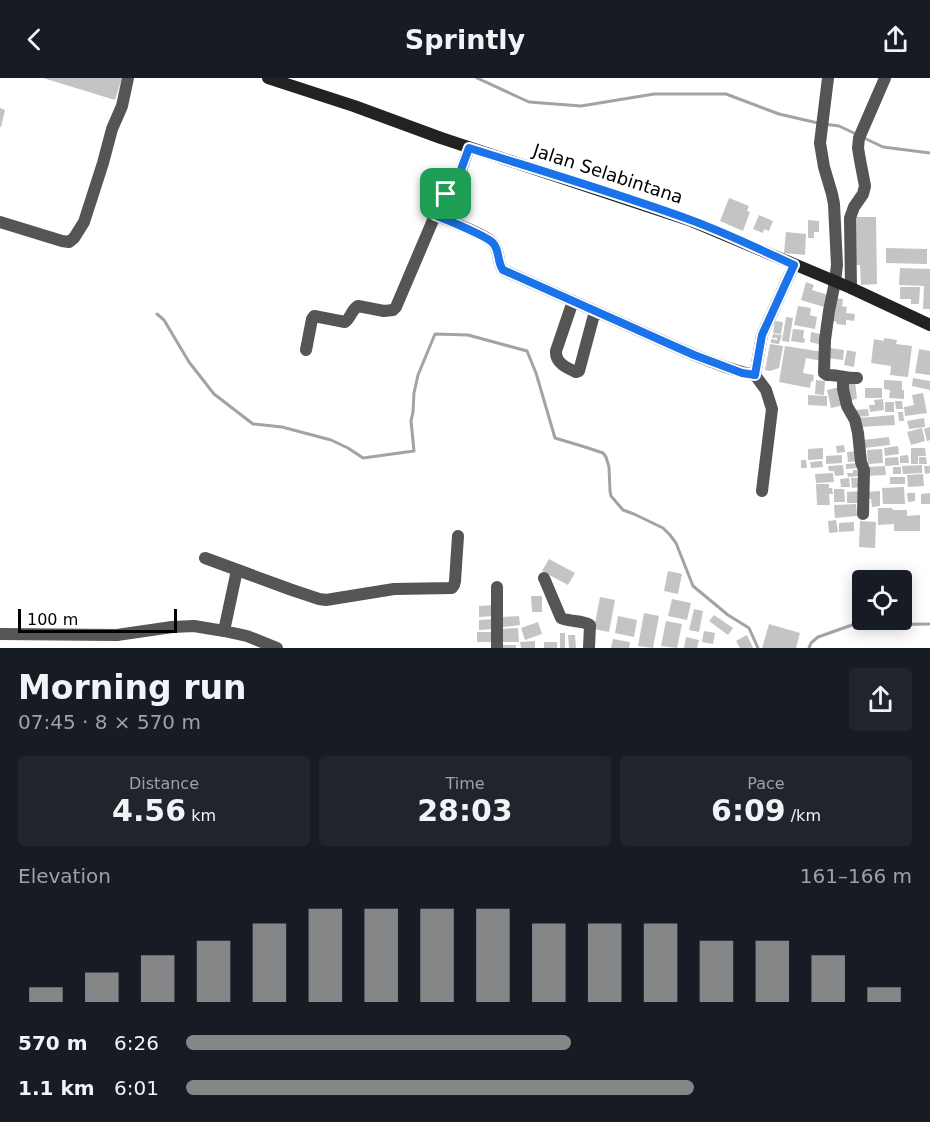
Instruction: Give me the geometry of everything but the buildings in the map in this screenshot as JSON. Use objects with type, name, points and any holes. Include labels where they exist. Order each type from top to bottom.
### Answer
[{"type":"street","points":[[0,222],[62,242],[69,242],[74,238],[84,222],[129,78]]},
{"type":"street","name":"Jalan Selabintana","points":[[268,78],[354,106],[469,148],[689,220],[851,288],[930,325]]},
{"type":"street","points":[[828,78],[820,143],[834,204],[837,265],[825,340],[824,373],[843,378],[857,378]]},
{"type":"street","points":[[851,288],[850,218],[866,186],[858,148],[859,138],[885,78]]},
{"type":"street","points":[[306,350],[312,317],[345,322],[358,306],[384,311],[393,310],[442,200],[455,186],[469,148]]},
{"type":"street","points":[[435,215],[492,242],[503,270],[722,366],[755,375],[766,390],[772,409],[762,491]]},
{"type":"street","points":[[755,375],[762,335],[794,265]]},
{"type":"street","points":[[573,301],[556,356],[557,360],[576,372],[579,370],[595,312]]},
{"type":"street","points":[[843,378],[846,404],[855,420],[864,470],[863,514]]},
{"type":"street","points":[[205,558],[326,600],[394,589],[450,588],[454,585],[458,536]]},
{"type":"street","points":[[224,631],[237,570]]},
{"type":"street","points":[[544,578],[561,618],[589,624],[591,629],[589,648]]},
{"type":"street","points":[[497,587],[497,648]]},
{"type":"street","points":[[0,634],[117,635],[194,626],[247,636],[277,648]]},
{"type":"waterway","points":[[477,78],[529,102],[581,106],[654,94],[726,94],[779,114],[818,123]]},
{"type":"waterway","points":[[824,124],[839,126],[858,135]]},
{"type":"waterway","points":[[864,138],[883,147],[930,153]]},
{"type":"waterway","points":[[157,314],[164,320],[189,362],[214,394],[253,424],[282,427],[331,440],[363,458],[414,451],[411,421],[414,393],[418,375],[435,334],[468,335],[527,351],[536,373],[555,438],[603,453],[609,467],[611,496],[623,510],[663,528],[670,535],[676,543],[693,586],[728,615],[749,628],[758,648]]},
{"type":"waterway","points":[[809,648],[818,637],[852,625],[930,624]]},
{"type":"route","points":[[469,148],[689,220],[794,265],[762,335],[755,375],[742,373],[694,355],[503,270],[499,264],[496,247],[492,242],[435,215],[446,194],[455,186],[469,148]]}]
